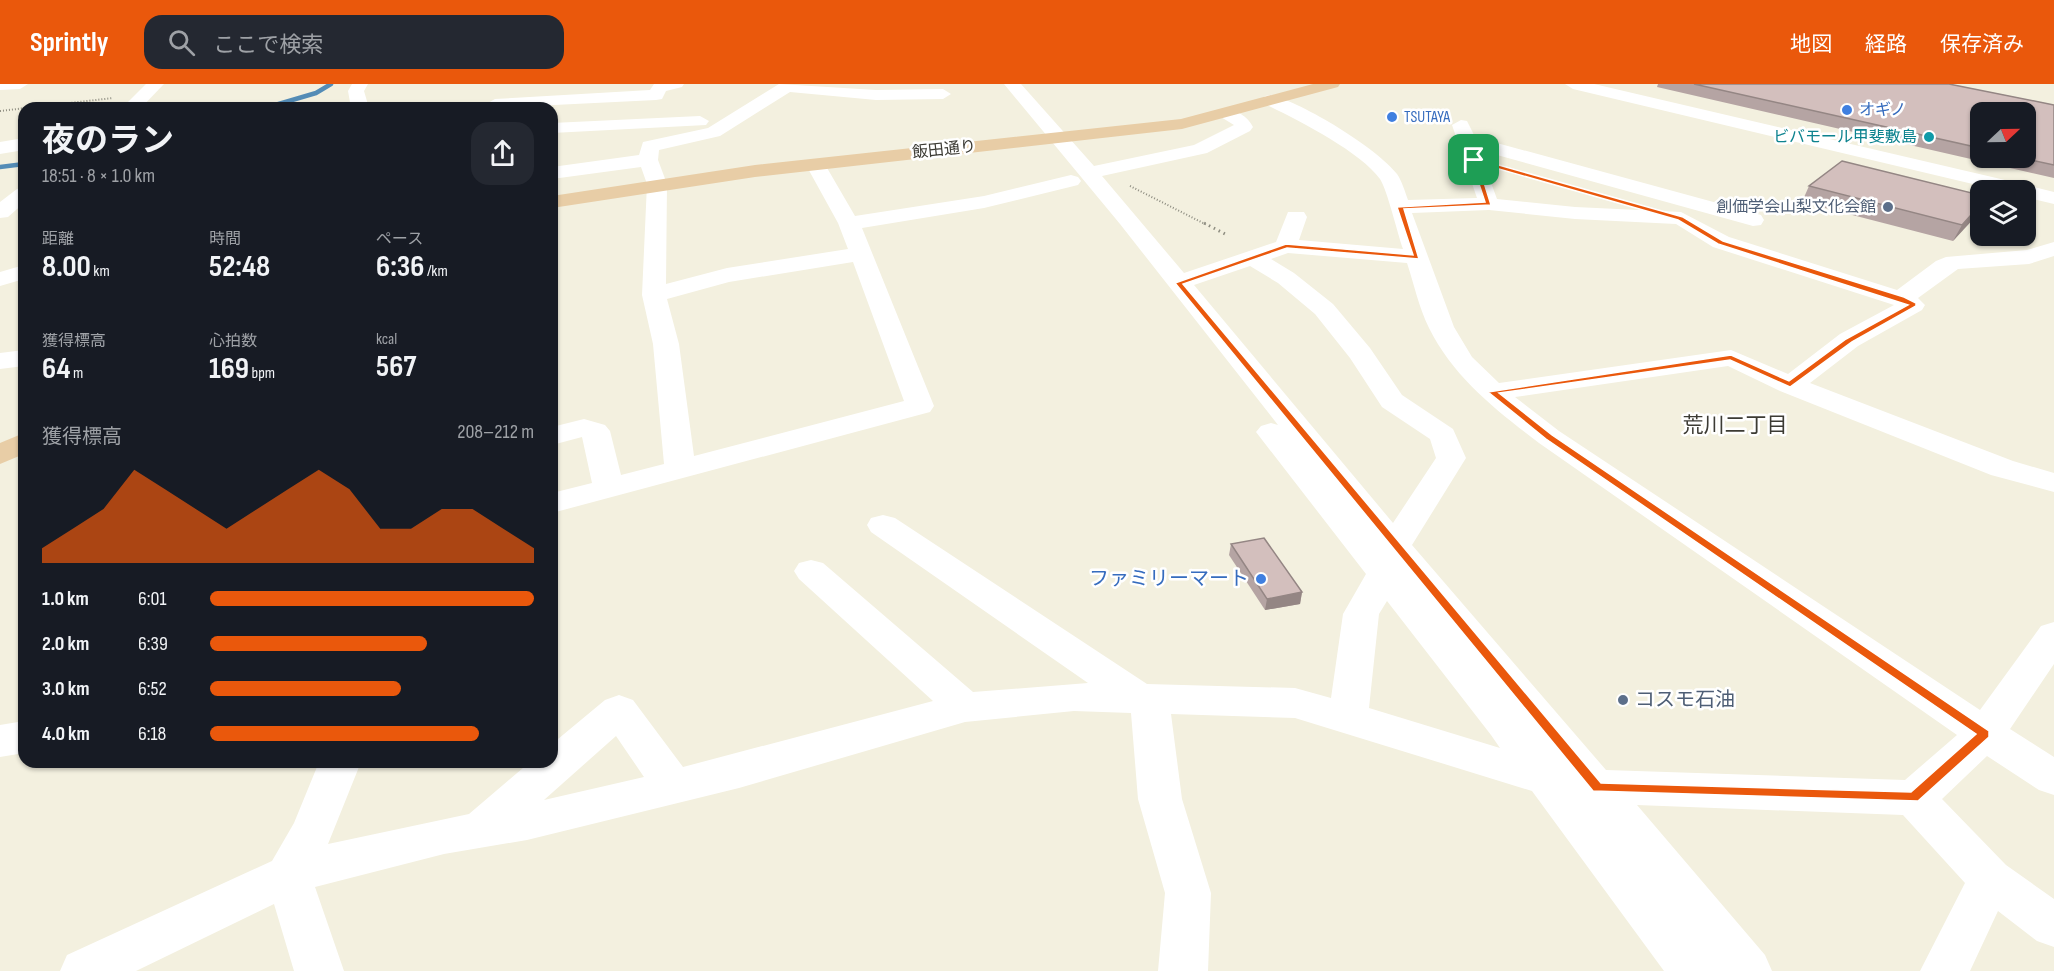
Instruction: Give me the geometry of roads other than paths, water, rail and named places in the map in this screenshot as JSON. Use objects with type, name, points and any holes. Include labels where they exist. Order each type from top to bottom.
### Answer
[{"type":"main road","name":"飯田通り","points":[[558,201],[657,184],[1182,124],[1332,84]]},
{"type":"main road","points":[[0,455],[18,445]]},
{"type":"street","points":[[0,85],[20,84]]},
{"type":"street","points":[[136,102],[156,84]]},
{"type":"street","points":[[359,102],[356,91],[360,84]]},
{"type":"street","points":[[496,102],[507,84]]},
{"type":"street","points":[[992,84],[1049,138],[1178,283],[1390,560],[1548,779],[1693,971]]},
{"type":"street","points":[[1012,84],[1049,138]]},
{"type":"street","points":[[1572,84],[1977,180]]},
{"type":"street","points":[[553,102],[656,95],[660,85]]},
{"type":"street","points":[[680,468],[666,344],[654,295],[657,184],[648,160],[650,146],[714,132],[790,86],[876,95],[943,94]]},
{"type":"street","points":[[1271,100],[1314,121],[1372,161],[1389,177],[1441,327],[1462,362],[1492,392],[1549,437],[1985,734],[2054,778]]},
{"type":"street","points":[[849,223],[984,202],[1086,179],[1200,148],[1244,127],[1242,122],[1225,114]]},
{"type":"street","points":[[558,128],[734,120]]},
{"type":"street","points":[[1468,142],[1489,204]]},
{"type":"street","points":[[1468,142],[1664,216]]},
{"type":"street","points":[[1468,142],[1756,218],[1721,243]]},
{"type":"street","points":[[0,148],[18,145]]},
{"type":"street","points":[[558,172],[648,160]]},
{"type":"street","points":[[558,501],[920,405],[849,223],[816,165]]},
{"type":"street","points":[[1086,179],[1390,560],[1598,788],[1747,971]]},
{"type":"street","points":[[0,186],[18,187]]},
{"type":"street","points":[[2036,194],[2054,198]]},
{"type":"street","points":[[0,212],[18,198]]},
{"type":"street","points":[[1400,207],[1489,204],[1575,213],[1681,218],[1721,243],[1901,299],[1913,305],[1849,340],[1790,385]]},
{"type":"street","points":[[1286,246],[1296,217]]},
{"type":"street","points":[[1178,283],[1286,246],[1417,257]]},
{"type":"street","points":[[1901,299],[1944,266],[1954,262],[2029,257],[2054,249]]},
{"type":"street","points":[[654,295],[727,275],[862,254]]},
{"type":"street","points":[[1253,258],[1286,278],[1324,309],[1362,354],[1392,400],[1443,435],[1451,458],[1390,560],[1361,615],[1348,717]]},
{"type":"street","points":[[0,279],[18,274]]},
{"type":"street","points":[[1492,392],[1731,358],[1790,385],[2002,468],[2054,483]]},
{"type":"street","points":[[0,361],[18,359]]},
{"type":"street","points":[[558,434],[584,428],[595,432],[609,488]]},
{"type":"street","points":[[883,525],[1144,698],[1160,799],[1188,893],[1183,971]]},
{"type":"street","points":[[811,571],[964,708]]},
{"type":"street","points":[[1598,788],[1914,798],[1985,734],[2054,635]]},
{"type":"street","points":[[84,971],[288,875],[362,854],[527,822],[674,787],[964,708],[1074,697],[1295,704],[1348,717],[1548,779]]},
{"type":"street","points":[[558,763],[619,710],[674,787]]},
{"type":"street","points":[[0,741],[18,738]]},
{"type":"street","points":[[319,971],[288,875],[314,829],[338,768]]},
{"type":"street","points":[[480,830],[552,768]]},
{"type":"street","points":[[1914,798],[1990,879],[2054,926]]},
{"type":"street","points":[[1945,971],[1990,879]]},
{"type":"waterway","points":[[285,102],[316,93],[331,84]]},
{"type":"waterway","points":[[0,167],[18,165]]},
{"type":"place","name":"オギノ","points":[[1847,110]]},
{"type":"place","name":"TSUTAYA","points":[[1392,117]]},
{"type":"place","name":"ビバモール甲斐敷島","points":[[1929,137]]},
{"type":"place","name":"創価学会山梨文化会館","points":[[1888,207]]},
{"type":"place","name":"ファミリーマート","points":[[1261,579]]},
{"type":"place","name":"コスモ石油","points":[[1623,700]]},
{"type":"district","name":"荒川二丁目","points":[[1735,425]]}]
